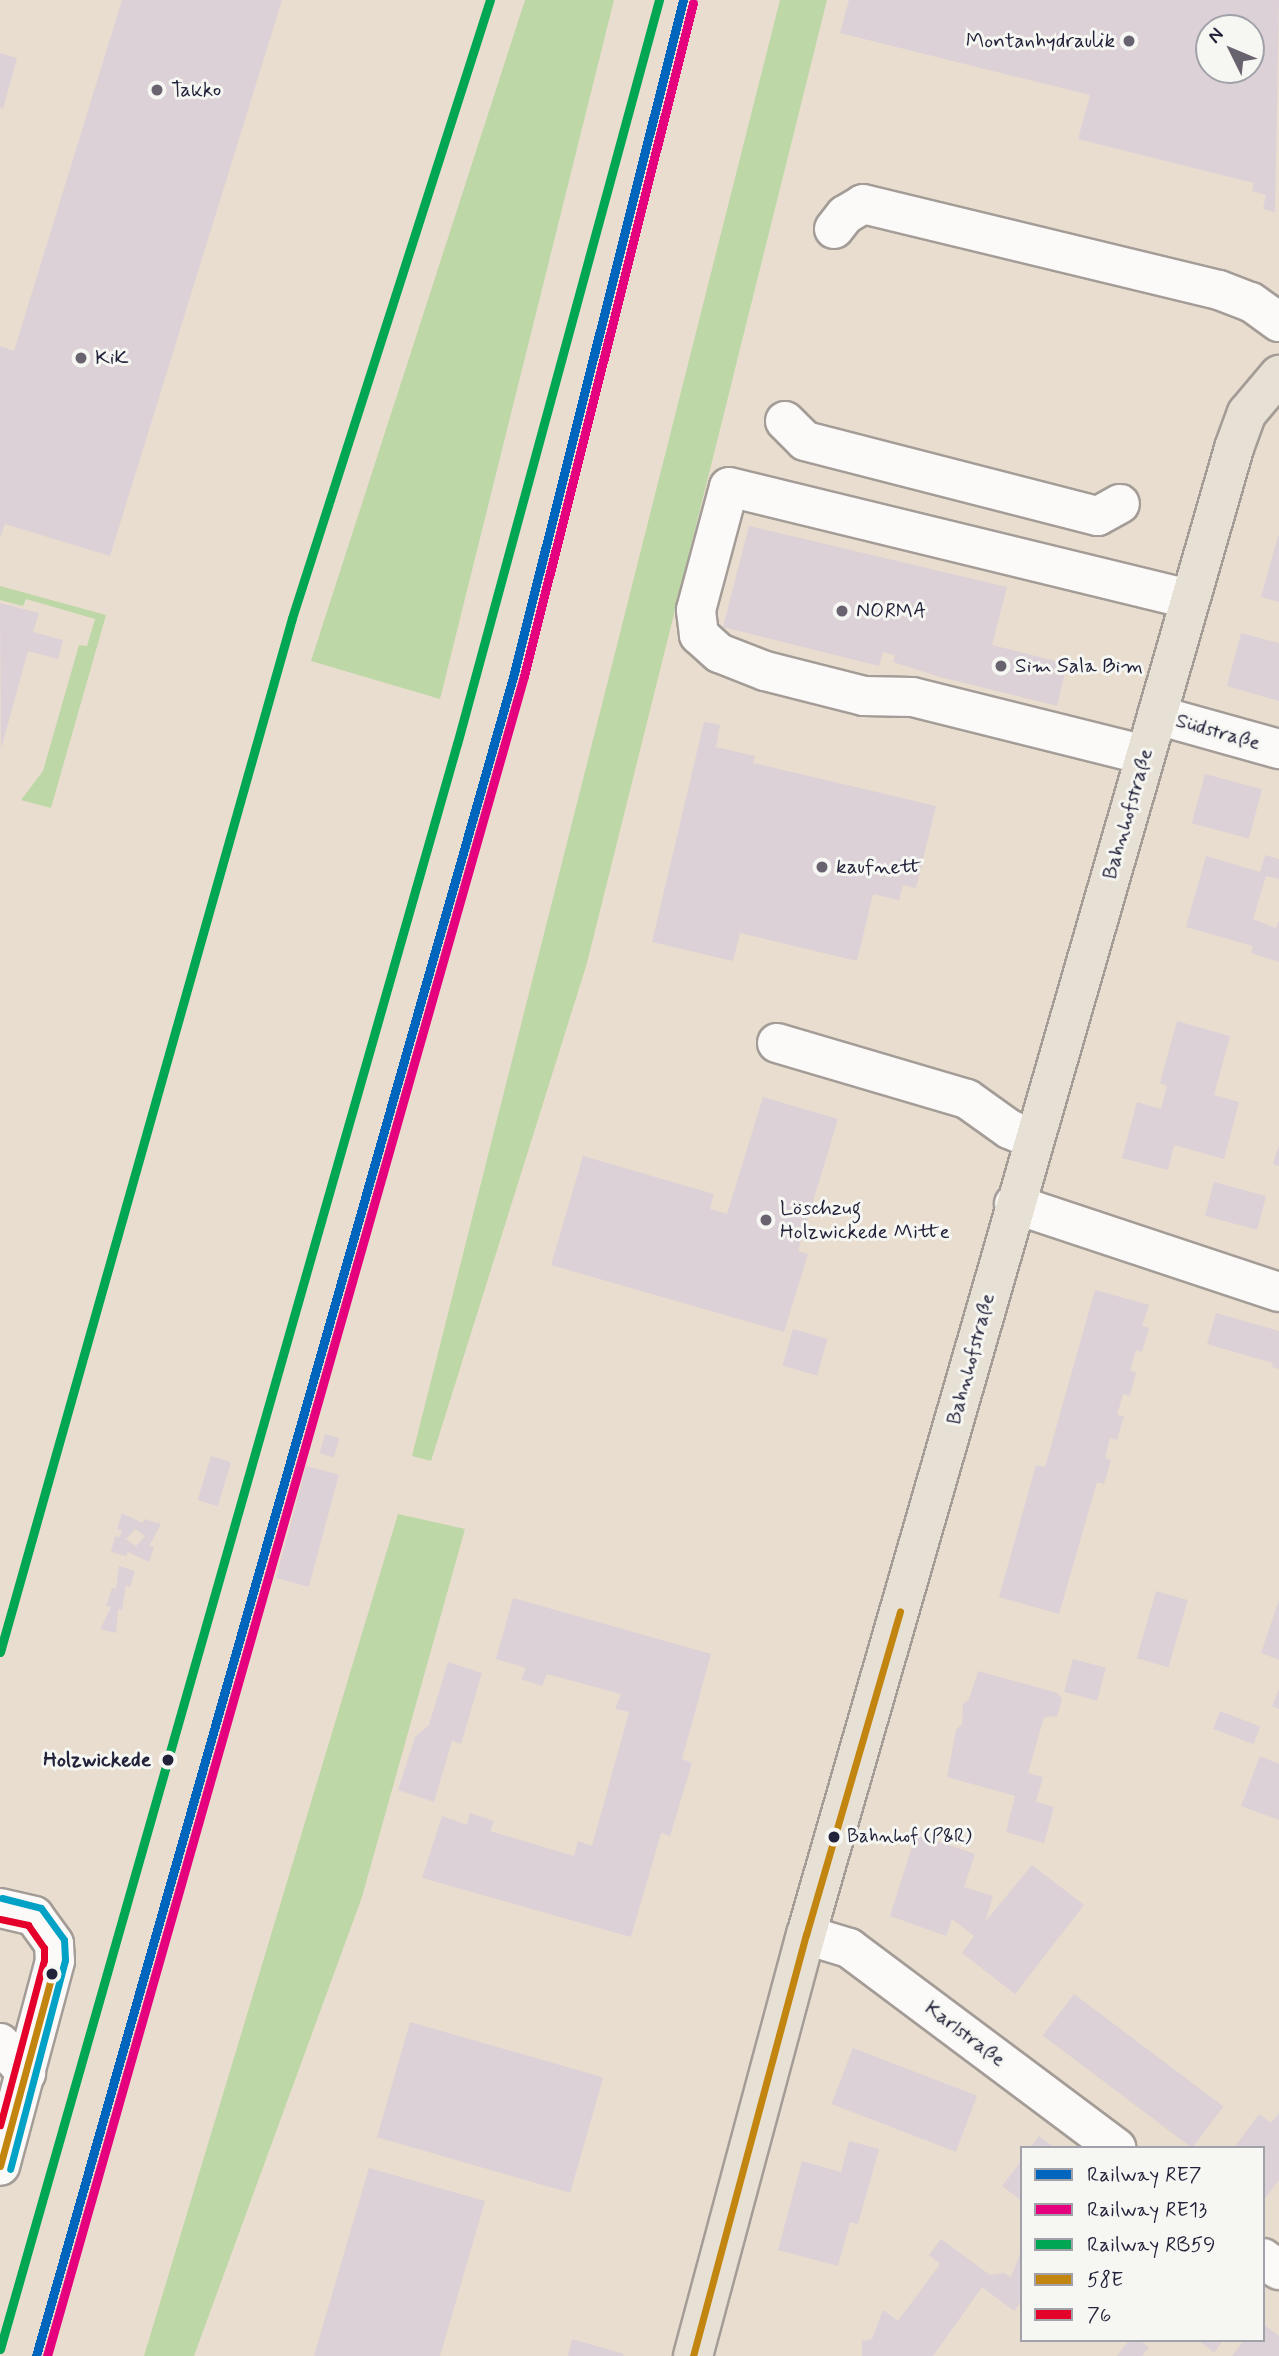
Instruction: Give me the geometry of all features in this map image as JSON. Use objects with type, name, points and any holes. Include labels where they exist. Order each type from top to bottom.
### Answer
[{"type":"main road","name":"Bahnhofstraße","points":[[693,2356],[806,1935],[1190,599],[1247,413],[1279,375]]},
{"type":"street","points":[[834,229],[845,215],[863,204],[1219,290],[1251,302],[1279,322]]},
{"type":"street","points":[[785,421],[805,441],[1086,513],[1109,513],[1120,504]]},
{"type":"street","points":[[1145,755],[912,698],[864,696],[752,668],[719,653],[699,635],[696,610],[729,486],[1190,599]]},
{"type":"street","name":"Südstraße","points":[[1157,715],[1279,749]]},
{"type":"street","points":[[777,1043],[967,1099],[1009,1129],[1033,1139]]},
{"type":"street","points":[[1014,1205],[1279,1292]]},
{"type":"street","points":[[0,1908],[34,1916],[54,1944],[55,1961],[0,2166]]},
{"type":"street","name":"Karlstraße","points":[[806,1935],[849,1948],[1113,2146]]},
{"type":"street","points":[[0,2043],[26,2073]]},
{"type":"green space","points":[[525,0],[614,0],[440,699],[311,661]]},
{"type":"green space","points":[[780,0],[827,0],[587,963],[431,1461],[412,1456]]},
{"type":"green space","points":[[0,586],[106,615],[51,808],[21,800],[43,771],[79,645],[87,646],[95,619],[26,599],[23,606],[0,600]]},
{"type":"green space","points":[[398,1514],[465,1529],[362,1897],[194,2356],[144,2356]]},
{"type":"building","points":[[122,0],[282,0],[110,556],[5,524],[0,538],[0,346],[14,351]]},
{"type":"building","points":[[849,0],[1279,0],[1275,212],[1263,209],[1266,195],[1252,191],[1254,183],[1078,139],[1090,95],[840,33]]},
{"type":"building","points":[[0,53],[17,58],[3,109],[0,108]]},
{"type":"building","name":"NORMA","points":[[749,526],[1007,587],[992,645],[1067,664],[1057,706],[940,677],[893,662],[895,655],[883,652],[879,666],[723,627]]},
{"type":"building","points":[[1279,536],[1279,602],[1261,597]]},
{"type":"building","points":[[0,603],[39,613],[33,632],[63,640],[58,659],[28,651],[1,749]]},
{"type":"building","points":[[1241,633],[1279,643],[1279,701],[1227,686]]},
{"type":"building","points":[[704,722],[720,725],[716,747],[755,756],[753,763],[936,806],[916,888],[903,885],[899,900],[873,894],[857,961],[740,933],[733,961],[652,942]]},
{"type":"building","points":[[1205,774],[1262,789],[1249,839],[1192,823]]},
{"type":"building","points":[[1265,855],[1279,859],[1279,879],[1266,876],[1253,919],[1276,928],[1279,920],[1279,962],[1251,953],[1253,946],[1186,927],[1206,856],[1260,872]]},
{"type":"building","points":[[1177,1021],[1230,1036],[1214,1095],[1239,1102],[1224,1159],[1174,1145],[1168,1170],[1122,1158],[1137,1102],[1161,1109],[1167,1086],[1160,1083]]},
{"type":"building","points":[[763,1097],[838,1119],[798,1251],[808,1254],[784,1332],[551,1265],[583,1156],[714,1194],[710,1209],[727,1214]]},
{"type":"building","points":[[1279,1147],[1279,1166],[1273,1164]]},
{"type":"building","points":[[1214,1182],[1266,1196],[1257,1230],[1205,1216]]},
{"type":"building","points":[[1095,1290],[1149,1305],[1142,1326],[1149,1328],[1142,1352],[1136,1350],[1130,1371],[1136,1372],[1130,1396],[1123,1394],[1117,1415],[1124,1416],[1117,1440],[1110,1438],[1105,1458],[1111,1460],[1104,1484],[1097,1482],[1059,1614],[999,1597],[1036,1465],[1045,1467]]},
{"type":"building","points":[[1216,1313],[1279,1331],[1279,1369],[1272,1367],[1273,1363],[1207,1344]]},
{"type":"building","points":[[793,1329],[828,1339],[817,1375],[783,1366]]},
{"type":"building","points":[[325,1434],[339,1438],[334,1457],[319,1453]]},
{"type":"building","points":[[211,1456],[231,1462],[218,1506],[198,1500]]},
{"type":"building","points":[[306,1466],[339,1475],[309,1587],[276,1578]]},
{"type":"building","points":[[122,1513],[143,1523],[144,1519],[161,1524],[149,1546],[154,1547],[149,1562],[128,1552],[126,1556],[111,1552],[115,1536],[120,1537],[122,1530],[117,1529]],"holes":[[[135,1529],[145,1536],[136,1546],[126,1539]]]},
{"type":"building","points":[[119,1566],[135,1571],[130,1587],[126,1585],[122,1610],[118,1609],[116,1633],[100,1629],[111,1607],[106,1606],[112,1588],[116,1589]]},
{"type":"building","points":[[1156,1591],[1188,1600],[1168,1667],[1137,1658]]},
{"type":"building","points":[[513,1598],[711,1654],[682,1759],[692,1763],[670,1836],[661,1833],[631,1937],[422,1878],[442,1816],[467,1825],[470,1813],[494,1821],[490,1831],[574,1856],[578,1841],[592,1846],[629,1712],[615,1709],[621,1694],[547,1674],[542,1686],[521,1679],[526,1668],[496,1659]]},
{"type":"building","points":[[1279,1600],[1279,1660],[1261,1653]]},
{"type":"building","points":[[1073,1659],[1106,1668],[1097,1701],[1064,1692]]},
{"type":"building","points":[[448,1662],[482,1673],[461,1744],[452,1741],[434,1802],[398,1790],[415,1737],[429,1725]]},
{"type":"building","points":[[978,1671],[1058,1693],[1062,1699],[1057,1716],[1044,1717],[1028,1773],[1043,1777],[1036,1802],[1054,1807],[1044,1843],[1006,1832],[1015,1796],[947,1777],[956,1730],[962,1724],[963,1704],[969,1699]]},
{"type":"building","points":[[1279,1689],[1279,1709],[1272,1706]]},
{"type":"building","points":[[1220,1711],[1260,1726],[1253,1744],[1213,1729]]},
{"type":"building","points":[[1260,1756],[1279,1764],[1279,1820],[1241,1806]]},
{"type":"building","points":[[916,1834],[975,1854],[964,1887],[993,1896],[985,1922],[1032,1865],[1084,1905],[1015,1994],[962,1953],[974,1936],[952,1919],[946,1936],[890,1916]]},
{"type":"building","points":[[1074,1994],[1223,2107],[1194,2146],[1189,2146],[1043,2036]]},
{"type":"building","points":[[410,2022],[603,2077],[570,2193],[377,2137]]},
{"type":"building","points":[[853,2048],[977,2096],[956,2152],[831,2104]]},
{"type":"building","points":[[1279,2113],[1279,2180],[1265,2198],[1265,2146],[1235,2146],[1259,2114],[1271,2123]]},
{"type":"building","points":[[1039,2136],[1052,2146],[1032,2146]]},
{"type":"building","points":[[849,2141],[879,2149],[858,2224],[850,2222],[838,2266],[778,2250],[802,2161],[841,2172]]},
{"type":"building","points":[[1020,2163],[1020,2200],[1002,2186]]},
{"type":"building","points":[[369,2168],[485,2201],[440,2356],[314,2356]]},
{"type":"building","points":[[941,2239],[990,2275],[1004,2273],[1011,2277],[1020,2254],[1020,2303],[1014,2311],[982,2287],[933,2356],[862,2356],[862,2341],[872,2339],[883,2310],[898,2321],[940,2264],[929,2255]]},
{"type":"building","points":[[1265,2326],[1279,2336],[1279,2356],[1232,2356],[1242,2342],[1265,2342]]},
{"type":"building","points":[[572,2339],[624,2354],[568,2356]]},
{"type":"building","points":[[1128,2342],[1142,2342],[1149,2347],[1142,2356],[1117,2356]]},
{"type":"building","points":[[1200,2342],[1222,2342],[1214,2353]]},
{"type":"rail line","name":"RB59","points":[[0,1652],[292,618],[490,0]]},
{"type":"rail line","name":"RB59","points":[[0,2349],[457,744],[659,0]]},
{"type":"rail line","name":"RE7","points":[[36,2356],[514,673],[683,0]]},
{"type":"rail line","name":"RE13","points":[[47,2356],[524,676],[693,3]]},
{"type":"transit line","name":"58E","points":[[693,2356],[806,1935],[900,1611]]},
{"type":"transit line","points":[[2,1898],[41,1908],[64,1940],[65,1960],[10,2169]]},
{"type":"transit line","name":"76","points":[[0,1919],[28,1925],[44,1948],[44,1960],[0,2125]]},
{"type":"transit line","name":"58E","points":[[0,2166],[52,1974]]},
{"type":"place","name":"Montanhydraulik","points":[[1129,41]]},
{"type":"place","name":"Takko","points":[[157,90]]},
{"type":"place","name":"KiK","points":[[81,358]]},
{"type":"place","name":"NORMA","points":[[842,611]]},
{"type":"place","name":"Sim Sala Bim","points":[[1001,666]]},
{"type":"place","name":"kaufnett","points":[[822,867]]},
{"type":"place","name":"Löschzug Holzwickede Mitte","points":[[766,1220]]},
{"type":"place","name":"Holzwickede","points":[[168,1760]]},
{"type":"place","name":"Bahnhof (P&R)","points":[[834,1837]]}]
